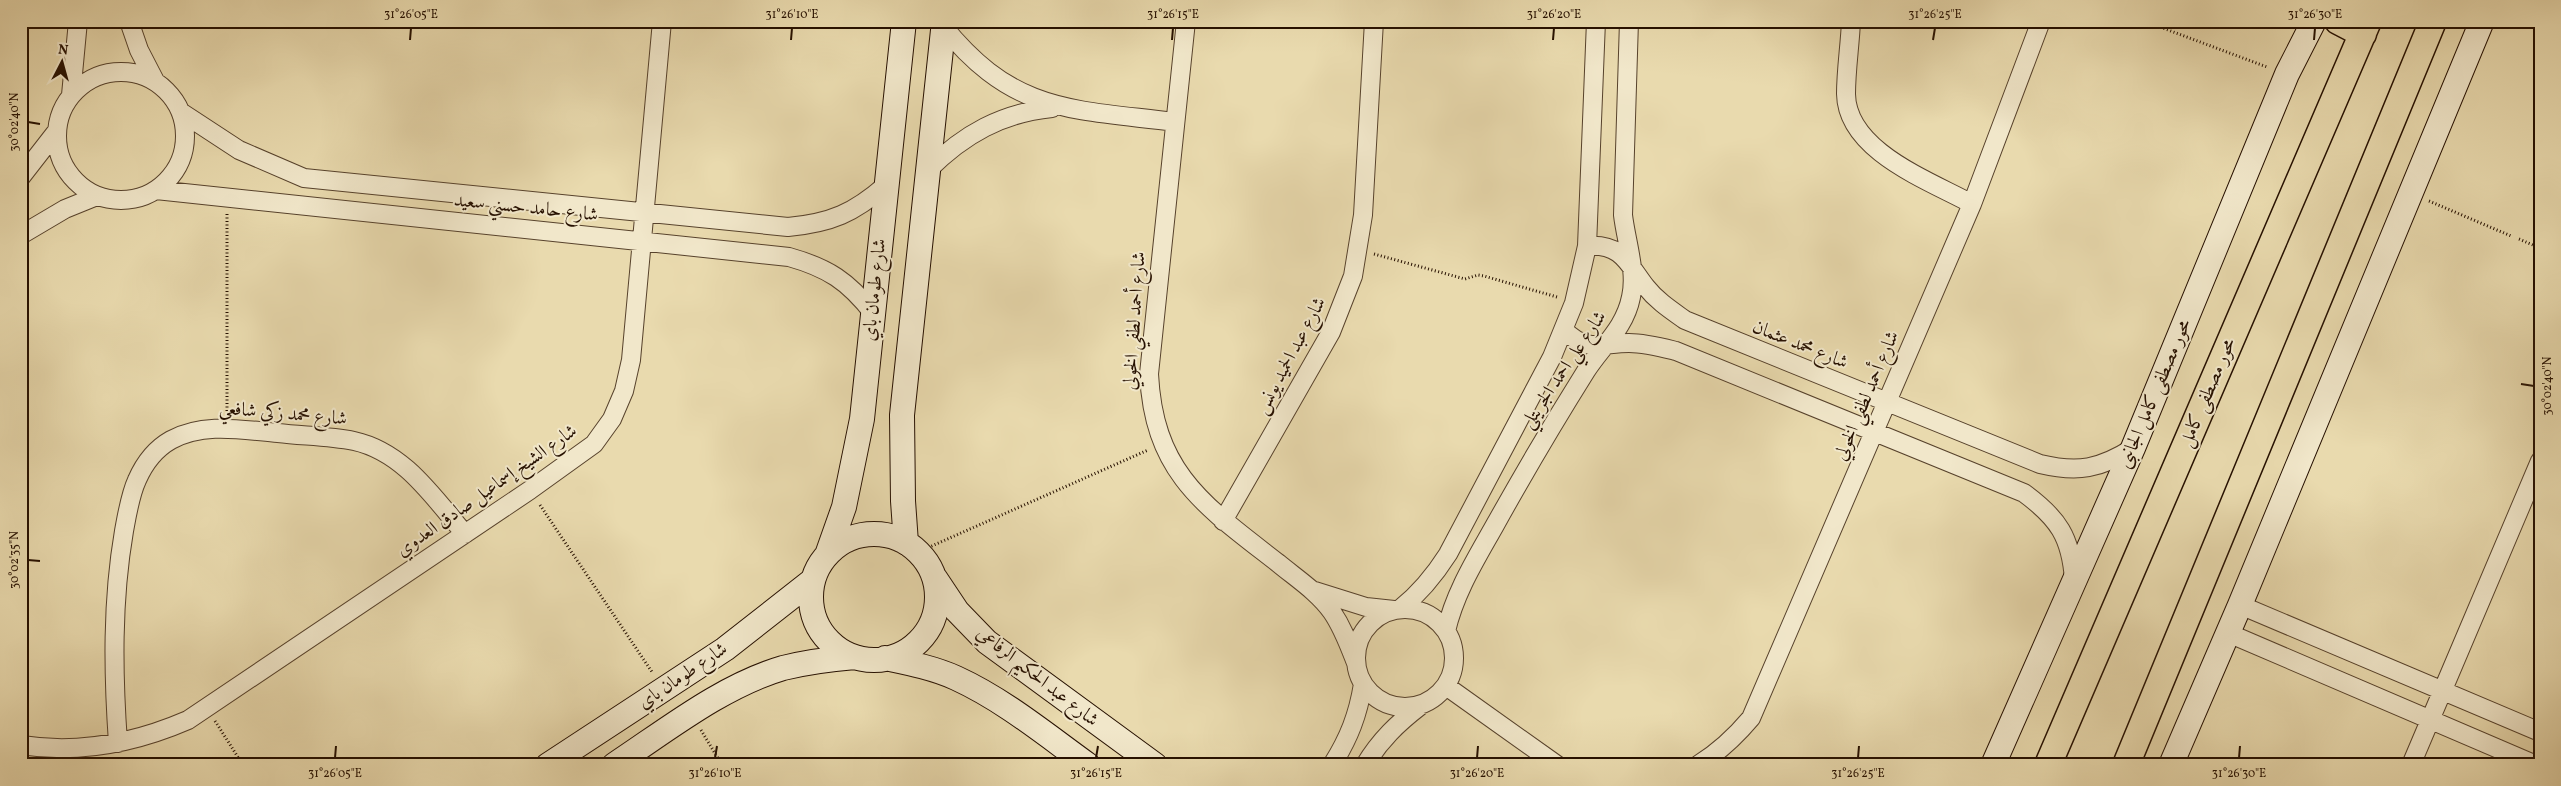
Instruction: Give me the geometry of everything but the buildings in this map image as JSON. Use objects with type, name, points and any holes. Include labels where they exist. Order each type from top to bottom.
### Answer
[{"type":"main road","points":[[2338,21],[2366,28]]},
{"type":"main road","points":[[2126,765],[2433,21]]},
{"type":"main road","name":"محور مصطفى كامل","points":[[2048,765],[2366,28]]},
{"type":"street","points":[[71,95],[78,21]]},
{"type":"street","points":[[129,21],[139,50],[155,81]]},
{"type":"street","name":"شارع الشيخ إسماعيل صادق العدوي","points":[[21,745],[73,748],[118,743],[162,731],[188,720],[530,490],[594,444],[612,418],[621,398],[631,360],[662,21]]},
{"type":"street","name":"شارع طومان باي","points":[[827,555],[844,507],[862,419],[904,21]]},
{"type":"street","name":"شارع أحمد لطفي الخولي","points":[[1186,21],[1149,374],[1150,403],[1162,444],[1184,481],[1224,521],[1310,589],[1331,610],[1346,635],[1356,663]]},
{"type":"street","name":"شارع عبد الحميد يونس","points":[[1224,521],[1331,332],[1343,304],[1359,250],[1363,216],[1374,21]]},
{"type":"street","name":"شارع علي احمد الجريتلي","points":[[1398,609],[1430,581],[1448,554],[1564,330],[1574,303],[1587,246],[1596,21]]},
{"type":"street","name":"شارع علي احمد الجريتلي","points":[[1446,631],[1458,593],[1537,450],[1589,367],[1623,322],[1628,310],[1632,296],[1633,268],[1626,241],[1623,215],[1629,21]]},
{"type":"street","points":[[1852,21],[1846,95],[1850,113],[1858,130],[1870,145],[1885,156],[1972,204]]},
{"type":"street","name":"شارع أحمد لطفي الخولي","points":[[1698,765],[1713,756],[1734,738],[1750,718],[1888,403],[1972,204],[2041,21]]},
{"type":"street","name":"محور مصطفى كامل الجانبى","points":[[1993,765],[2133,448],[2287,74],[2314,21]]},
{"type":"street","points":[[2171,765],[2240,605],[2482,21]]},
{"type":"street","points":[[943,24],[961,49],[998,80],[1032,99],[1060,108]]},
{"type":"street","points":[[912,547],[879,534],[864,535],[844,542],[827,555],[813,580],[812,604],[818,626],[828,640],[840,650],[855,657],[886,658],[900,654],[913,646],[928,628],[936,606],[937,591],[933,576],[912,547],[903,500],[902,415],[943,24]]},
{"type":"street","points":[[119,71],[138,73],[155,81],[166,89],[181,112],[185,130],[185,147],[179,164],[169,179],[156,190],[137,198],[117,200],[97,196],[80,186],[66,170],[58,152],[56,132],[61,112],[71,95],[84,82],[101,74],[119,71]]},
{"type":"street","points":[[928,170],[950,149],[974,131],[1001,119],[1030,110],[1060,108],[1175,122]]},
{"type":"street","name":"شارع حامد حسني سعيد","points":[[181,112],[239,150],[304,178],[788,227],[815,224],[842,216],[866,203],[886,185]]},
{"type":"street","points":[[21,177],[56,132]]},
{"type":"street","name":"شارع حامد حسني سعيد","points":[[156,190],[789,257],[814,264],[837,276],[857,293],[873,313]]},
{"type":"street","points":[[21,235],[65,210],[97,196]]},
{"type":"street","name":"شارع محمد عثمان","points":[[1587,246],[1609,247],[1618,252],[1664,306],[1685,320],[2040,464],[2064,469],[2088,468],[2112,461],[2133,448]]},
{"type":"street","points":[[1564,330],[1583,344],[1595,346],[1630,343],[1653,345],[1676,351],[2024,493],[2039,503],[2062,530],[2072,555],[2074,582]]},
{"type":"street","name":"شارع محمد زكي شافعي","points":[[118,743],[113,666],[115,610],[120,555],[136,481],[150,457],[171,441],[198,430],[228,428],[354,441],[382,450],[406,467],[464,534]]},
{"type":"street","points":[[2411,765],[2533,494],[2540,461]]},
{"type":"street","name":"شارع عبد الحكيم الرفاعي","points":[[933,576],[957,611],[987,642],[1155,765]]},
{"type":"street","name":"شارع طومان باي","points":[[548,765],[756,626],[813,580]]},
{"type":"street","name":"شارع أحمد لطفي الخولي","points":[[1310,589],[1347,602],[1398,609]]},
{"type":"street","points":[[2240,605],[2540,732]]},
{"type":"street","points":[[1332,765],[1348,741],[1358,714],[1362,684],[1356,663],[1357,645],[1365,629],[1378,617],[1398,609],[1416,610],[1431,616],[1446,631],[1451,640],[1455,656],[1453,672],[1446,686],[1435,698],[1421,705],[1396,725],[1374,749],[1365,765]]},
{"type":"street","points":[[2228,633],[2536,765]]},
{"type":"street","name":"شارع طومان باي","points":[[614,765],[691,715],[747,682],[782,669],[818,660],[855,657]]},
{"type":"street","name":"شارع عبد الحكيم الرفاعي","points":[[886,658],[946,674],[986,693],[1088,765]]},
{"type":"street","points":[[1362,684],[1378,700],[1399,707],[1421,705]]},
{"type":"street","points":[[1446,686],[1557,765]]},
{"type":"path","points":[[2144,21],[2287,74]]},
{"type":"path","points":[[2411,193],[2511,236]]},
{"type":"path","points":[[227,199],[228,428]]},
{"type":"path","points":[[2519,239],[2540,248]]},
{"type":"path","points":[[1359,250],[1465,280],[1478,275],[1484,276],[1574,303]]},
{"type":"path","points":[[912,547],[1162,444]]},
{"type":"path","points":[[530,490],[664,689]]},
{"type":"path","points":[[206,708],[243,765]]},
{"type":"path","points":[[691,715],[722,765]]}]
